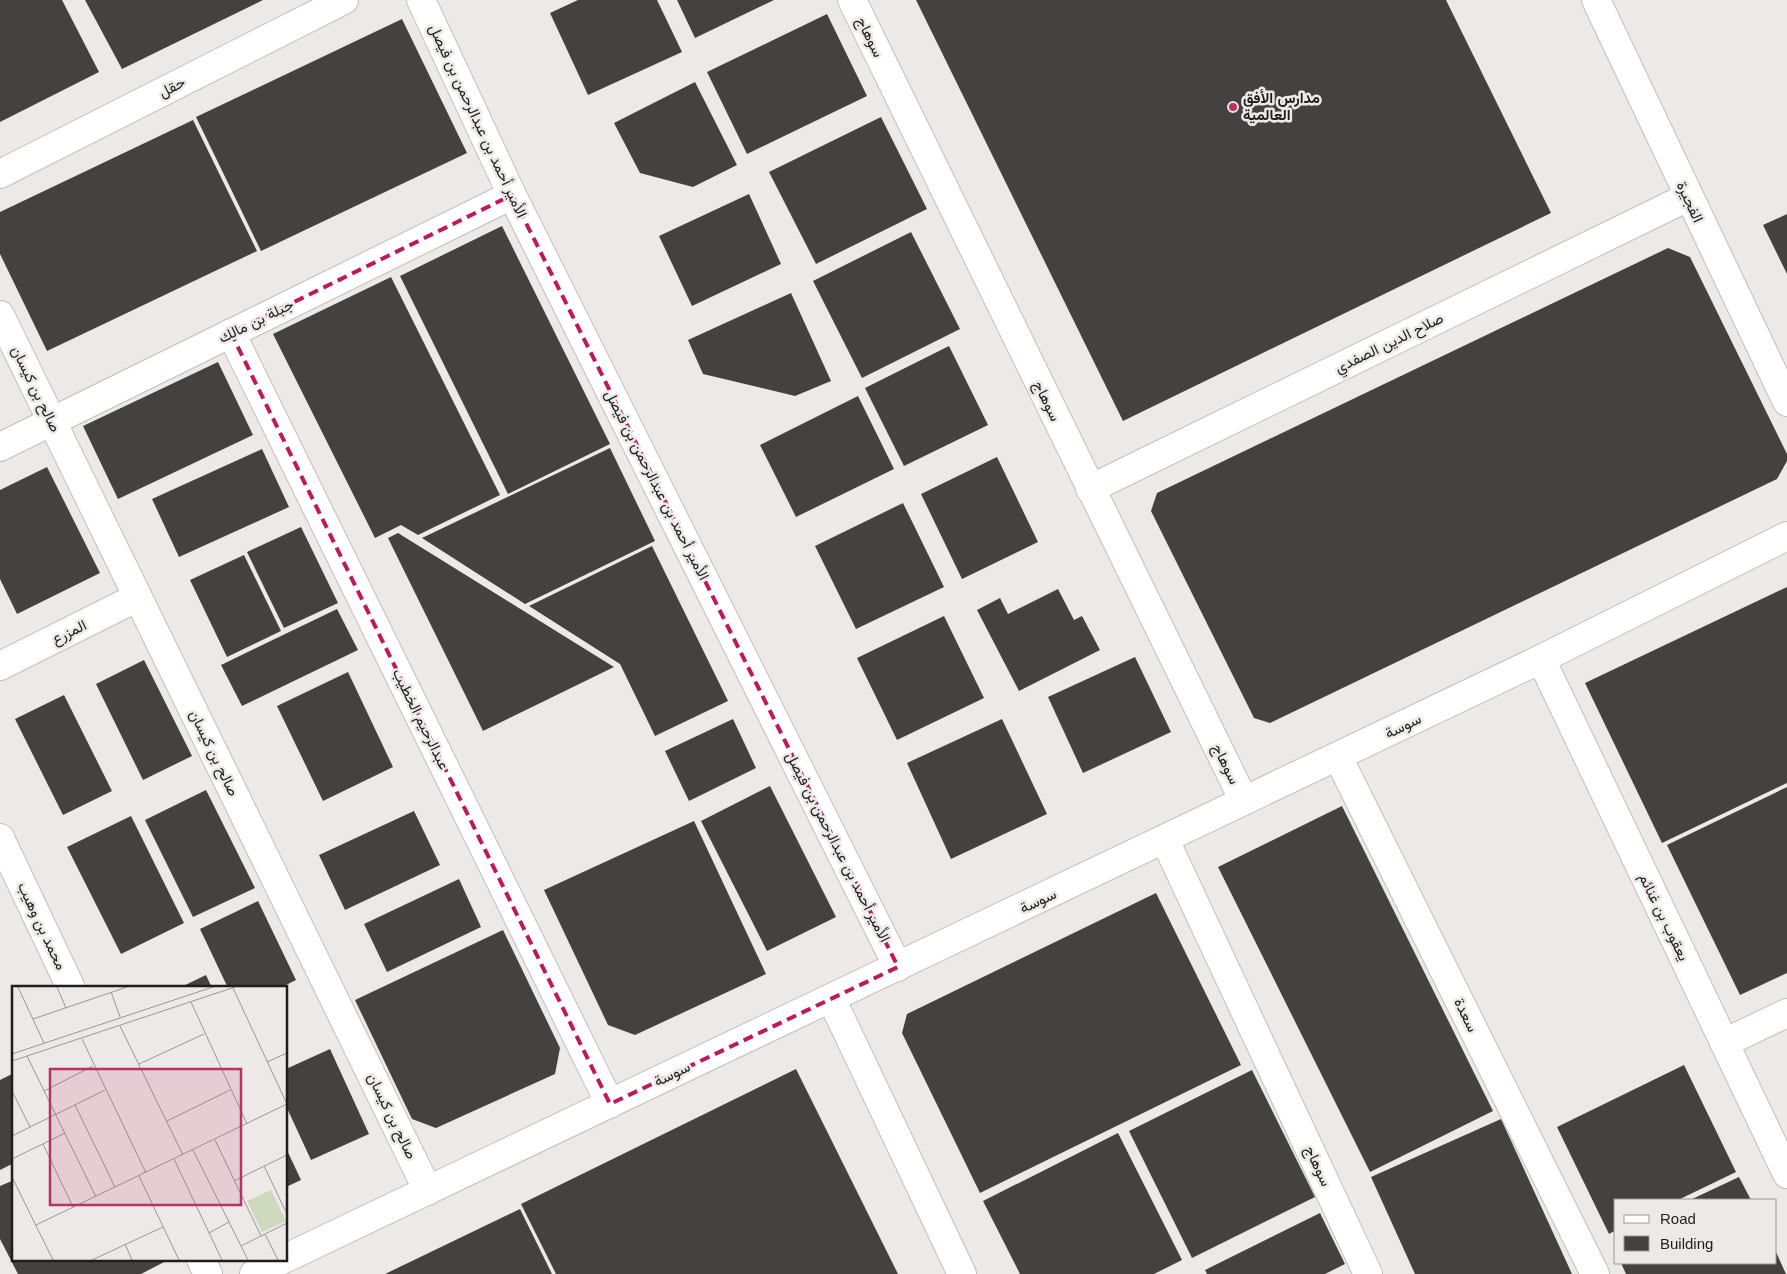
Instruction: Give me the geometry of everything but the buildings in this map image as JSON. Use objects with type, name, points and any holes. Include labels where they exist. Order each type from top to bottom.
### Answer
[{"type":"street","name":"حقل","points":[[0,174],[344,0]]},
{"type":"street","name":"الأمير أحمد بن عبدالرحمن بن فيصل","points":[[421,0],[512,195],[898,967]]},
{"type":"street","name":"سوهاج","points":[[852,0],[1244,801]]},
{"type":"street","name":"الفجيرة","points":[[1596,0],[1787,402]]},
{"type":"street","name":"جبلة بن مالك","points":[[0,447],[512,195]]},
{"type":"street","name":"صلاح الدين الصفدي","points":[[1090,489],[1688,196]]},
{"type":"street","name":"صالح بن كيسان","points":[[0,314],[428,1191]]},
{"type":"street","name":"عبدالرحيم الخطيب","points":[[231,333],[610,1104]]},
{"type":"street","name":"سوسة","points":[[288,1257],[1338,757],[1541,659],[1787,536]]},
{"type":"street","name":"المزرع","points":[[0,666],[138,597]]},
{"type":"street","name":"يعقوب بن غنائم","points":[[1541,659],[1787,1174]]},
{"type":"street","name":"سعدة","points":[[1338,757],[1594,1274]]},
{"type":"street","name":"محمد بن وهيب","points":[[0,838],[70,986]]},
{"type":"street","name":"سوهاج","points":[[1165,840],[1368,1274]]},
{"type":"street","points":[[831,998],[962,1274]]},
{"type":"street","points":[[1724,1042],[1787,1013]]},
{"type":"street","points":[[202,1262],[208,1274]]},
{"type":"street","points":[[254,1274],[278,1262]]},
{"type":"highlighted area","points":[[512,195],[898,967],[610,1104],[231,333]]},
{"type":"place","name":"مدارس الأفق العالمية","points":[[1233,107]]}]
